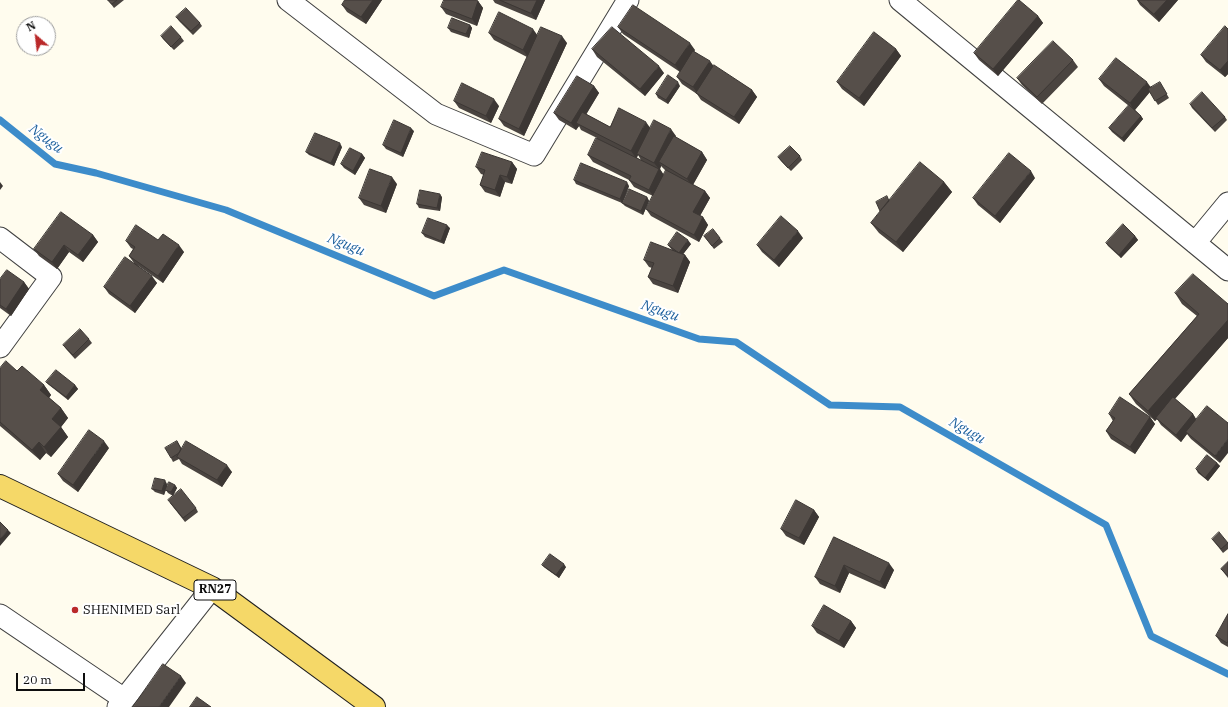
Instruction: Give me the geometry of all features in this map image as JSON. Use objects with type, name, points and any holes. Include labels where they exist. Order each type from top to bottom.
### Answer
[{"type":"main road","name":"RN27","points":[[0,486],[212,588],[374,707]]},
{"type":"street","points":[[288,0],[436,114],[534,155],[628,0]]},
{"type":"street","points":[[900,0],[1228,270]]},
{"type":"street","points":[[1195,243],[1228,203]]},
{"type":"street","points":[[0,238],[51,277],[0,346]]},
{"type":"street","points":[[0,615],[121,703],[212,588]]},
{"type":"building","points":[[108,0],[117,0],[112,4]]},
{"type":"building","points":[[345,0],[373,0],[361,17],[342,5]]},
{"type":"building","points":[[444,0],[478,1],[472,19],[441,7]]},
{"type":"building","points":[[500,0],[537,0],[531,13]]},
{"type":"building","points":[[1018,0],[1038,16],[993,69],[974,53]]},
{"type":"building","points":[[1138,0],[1167,0],[1154,14]]},
{"type":"building","points":[[633,5],[690,43],[675,65],[618,27]]},
{"type":"building","points":[[186,8],[200,23],[191,31],[176,17]]},
{"type":"building","points":[[499,12],[533,29],[523,50],[489,33]]},
{"type":"building","points":[[452,18],[470,25],[466,34],[448,28]]},
{"type":"building","points":[[171,26],[181,37],[171,47],[161,36]]},
{"type":"building","points":[[1225,26],[1228,29],[1228,61],[1220,70],[1201,55]]},
{"type":"building","points":[[541,27],[562,36],[519,129],[499,119]]},
{"type":"building","points":[[612,27],[659,66],[640,89],[592,49]]},
{"type":"building","points":[[874,32],[896,49],[859,98],[837,82]]},
{"type":"building","points":[[1053,41],[1073,60],[1037,97],[1017,78]]},
{"type":"building","points":[[693,51],[710,61],[693,87],[677,77]]},
{"type":"building","points":[[1116,58],[1147,82],[1130,103],[1099,79]]},
{"type":"building","points":[[714,65],[752,90],[734,117],[696,93]]},
{"type":"building","points":[[668,75],[678,82],[666,100],[656,94]]},
{"type":"building","points":[[577,76],[594,86],[571,123],[554,113]]},
{"type":"building","points":[[1160,82],[1167,94],[1155,101],[1148,89]]},
{"type":"building","points":[[462,83],[494,99],[486,116],[454,101]]},
{"type":"building","points":[[1202,92],[1225,117],[1212,128],[1190,104]]},
{"type":"building","points":[[1129,105],[1141,116],[1122,138],[1109,128]]},
{"type":"building","points":[[619,108],[646,122],[631,151],[576,123],[582,112],[610,127]]},
{"type":"building","points":[[394,120],[411,128],[401,153],[383,145]]},
{"type":"building","points":[[654,120],[671,129],[654,163],[637,154]]},
{"type":"building","points":[[315,133],[340,143],[331,163],[306,152]]},
{"type":"building","points":[[674,136],[702,152],[687,179],[659,162]]},
{"type":"building","points":[[596,138],[659,169],[649,190],[629,180],[631,176],[588,155]]},
{"type":"building","points":[[790,146],[800,156],[788,168],[778,157]]},
{"type":"building","points":[[350,148],[362,154],[353,171],[341,164]]},
{"type":"building","points":[[482,152],[512,162],[507,177],[500,175],[495,190],[480,185],[485,170],[476,167]]},
{"type":"building","points":[[1009,153],[1031,171],[995,216],[973,198]]},
{"type":"building","points":[[920,162],[944,182],[896,242],[871,223]]},
{"type":"building","points":[[581,163],[627,182],[620,199],[574,180]]},
{"type":"building","points":[[370,169],[392,177],[381,206],[359,198]]},
{"type":"building","points":[[666,170],[705,191],[693,212],[703,217],[694,235],[646,209]]},
{"type":"building","points":[[629,189],[647,197],[641,211],[622,203]]},
{"type":"building","points":[[420,190],[440,194],[437,208],[417,204]]},
{"type":"building","points":[[887,196],[889,201],[880,211],[876,202]]},
{"type":"building","points":[[61,212],[93,235],[78,255],[64,245],[52,262],[34,249]]},
{"type":"building","points":[[781,216],[798,231],[774,260],[757,245]]},
{"type":"building","points":[[428,218],[447,225],[441,241],[422,233]]},
{"type":"building","points":[[1123,224],[1135,236],[1119,255],[1106,243]]},
{"type":"building","points":[[136,225],[158,240],[163,234],[179,245],[158,276],[129,256],[135,247],[126,241]]},
{"type":"building","points":[[713,229],[720,238],[712,246],[704,236]]},
{"type":"building","points":[[677,232],[688,240],[679,253],[668,245]]},
{"type":"building","points":[[651,242],[685,255],[673,286],[648,277],[654,263],[644,260]]},
{"type":"building","points":[[125,257],[152,276],[130,306],[104,287]]},
{"type":"building","points":[[7,270],[24,282],[6,309],[0,305],[0,279]]},
{"type":"building","points":[[1193,274],[1228,304],[1228,320],[1148,411],[1129,394],[1199,314],[1175,293]]},
{"type":"building","points":[[80,329],[89,339],[73,355],[63,345]]},
{"type":"building","points":[[6,361],[17,371],[22,366],[44,385],[40,390],[61,408],[52,419],[61,427],[44,447],[39,442],[32,450],[0,422],[0,368]]},
{"type":"building","points":[[56,370],[75,385],[66,397],[46,382]]},
{"type":"building","points":[[1120,397],[1150,417],[1130,447],[1106,431],[1115,418],[1109,414]]},
{"type":"building","points":[[1173,397],[1193,414],[1176,435],[1156,418]]},
{"type":"building","points":[[1207,406],[1228,423],[1228,439],[1215,456],[1186,432]]},
{"type":"building","points":[[89,430],[104,441],[73,485],[58,474]]},
{"type":"building","points":[[177,441],[181,449],[179,453],[171,458],[165,448]]},
{"type":"building","points":[[186,441],[227,465],[217,480],[177,457]]},
{"type":"building","points":[[1207,455],[1217,463],[1205,478],[1196,469]]},
{"type":"building","points":[[155,478],[165,480],[162,491],[152,489]]},
{"type":"building","points":[[169,482],[175,485],[171,492],[165,490]]},
{"type":"building","points":[[181,489],[196,508],[183,518],[168,500]]},
{"type":"building","points":[[796,500],[814,510],[799,538],[781,529]]},
{"type":"building","points":[[0,522],[8,530],[0,539]]},
{"type":"building","points":[[1219,532],[1228,543],[1221,549],[1212,539]]},
{"type":"building","points":[[834,537],[889,563],[880,582],[844,565],[835,586],[815,577]]},
{"type":"building","points":[[550,554],[564,564],[556,575],[542,565]]},
{"type":"building","points":[[1228,562],[1228,576],[1221,569]]},
{"type":"building","points":[[824,605],[851,621],[839,641],[812,626]]},
{"type":"building","points":[[1228,614],[1228,641],[1227,643],[1216,636]]},
{"type":"building","points":[[163,664],[181,676],[159,707],[133,707]]},
{"type":"building","points":[[197,697],[211,707],[190,707]]},
{"type":"waterway","name":"Ngugu","points":[[0,120],[55,164],[96,173],[226,210],[434,296],[504,270],[699,339],[736,342],[830,405],[900,407],[1106,525],[1151,636],[1228,674]]},
{"type":"place","name":"SHENIMED Sarl","points":[[75,610]]}]
